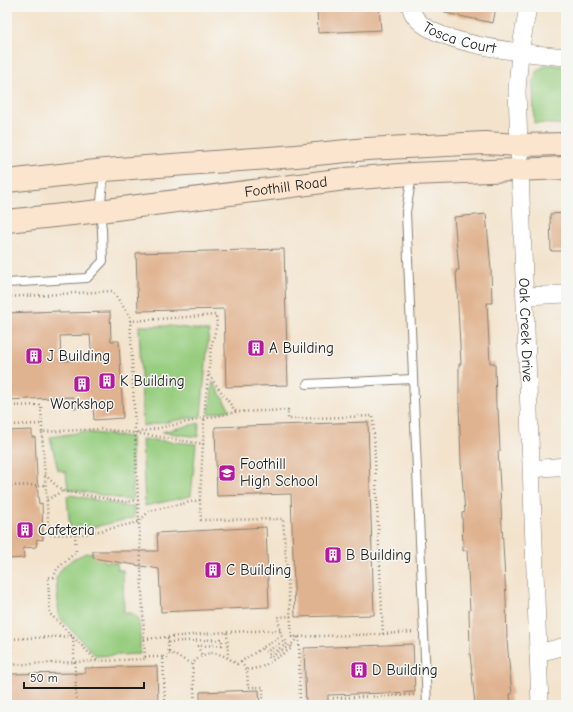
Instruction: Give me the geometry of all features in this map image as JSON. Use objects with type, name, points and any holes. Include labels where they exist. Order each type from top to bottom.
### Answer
[{"type":"main road","name":"Foothill Road","points":[[7,181],[104,170],[296,156],[367,149],[485,143],[518,145],[566,144]]},
{"type":"main road","name":"Foothill Road","points":[[7,221],[100,211],[345,179],[412,174],[566,168]]},
{"type":"street","name":"Tosca Court","points":[[411,7],[412,12],[421,24],[447,37],[464,42],[520,52],[566,57]]},
{"type":"street","name":"Oak Creek Drive","points":[[528,7],[520,52],[517,91],[540,705]]},
{"type":"street","points":[[525,296],[566,294]]},
{"type":"street","points":[[532,469],[566,466]]},
{"type":"street","points":[[538,653],[566,646]]},
{"type":"lane","points":[[7,282],[87,278],[103,261],[100,211],[104,170]]},
{"type":"lane","points":[[412,174],[406,212],[427,705]]},
{"type":"lane","points":[[307,384],[413,379]]},
{"type":"path","points":[[7,297],[112,291],[130,316],[144,657]]},
{"type":"path","points":[[130,321],[216,315],[217,324],[208,375],[204,418],[204,444],[200,500],[201,520],[283,519],[292,637],[414,632]]},
{"type":"path","points":[[208,375],[236,412]]},
{"type":"path","points":[[7,406],[41,405],[49,535],[86,534],[139,522],[149,511],[200,500]]},
{"type":"path","points":[[135,433],[236,412],[288,410],[288,419],[373,416],[382,634]]},
{"type":"path","points":[[7,425],[42,424]]},
{"type":"path","points":[[42,432],[100,429],[204,444]]},
{"type":"path","points":[[45,475],[62,491],[126,502],[138,500]]},
{"type":"path","points":[[7,486],[46,485]]},
{"type":"path","points":[[47,500],[62,491]]},
{"type":"path","points":[[75,534],[76,552],[58,569],[54,577],[48,577],[50,614],[98,661]]},
{"type":"path","points":[[195,705],[192,664],[198,658],[209,653],[222,654],[238,664],[281,636],[278,617],[291,616]]},
{"type":"path","points":[[144,639],[227,632],[280,630]]},
{"type":"path","points":[[227,632],[228,657]]},
{"type":"path","points":[[12,664],[9,639],[73,636]]},
{"type":"path","points":[[73,636],[76,662],[77,705]]},
{"type":"path","points":[[7,665],[145,659],[144,657],[169,657],[168,637]]},
{"type":"path","points":[[263,648],[266,652],[285,640],[287,644],[268,655],[269,658],[291,645],[298,637]]},
{"type":"path","points":[[298,637],[300,705]]},
{"type":"path","points":[[168,642],[222,640],[222,645],[198,646],[202,656]]},
{"type":"path","points":[[247,670],[262,667],[292,648],[291,645]]},
{"type":"path","points":[[169,652],[192,664]]},
{"type":"path","points":[[163,657],[164,705]]},
{"type":"path","points":[[241,662],[247,670],[248,687],[263,687],[263,705]]},
{"type":"path","points":[[333,705],[332,698],[418,695]]},
{"type":"green space","points":[[548,64],[566,67],[566,125],[534,123],[533,81],[538,70]]},
{"type":"green space","points":[[139,326],[170,326],[209,331],[201,416],[143,426]]},
{"type":"green space","points":[[213,382],[230,410],[209,414]]},
{"type":"green space","points":[[199,423],[198,437],[162,432]]},
{"type":"green space","points":[[83,432],[131,437],[133,499],[128,500],[68,489],[66,472],[58,470],[50,437]]},
{"type":"green space","points":[[142,439],[196,444],[191,496],[145,506]]},
{"type":"green space","points":[[71,495],[129,507],[134,506],[134,518],[84,529],[70,530],[67,496]]},
{"type":"green space","points":[[104,551],[104,562],[117,563],[118,570],[123,570],[124,614],[132,613],[138,620],[140,632],[140,654],[96,656],[59,617],[56,578],[63,567],[73,559],[86,553]]},
{"type":"building","points":[[317,7],[379,7],[381,30],[318,33]]},
{"type":"building","points":[[446,7],[496,7],[493,23],[445,13]]},
{"type":"building","points":[[566,213],[566,251],[551,251],[550,214]]},
{"type":"building","points":[[486,214],[491,269],[492,303],[487,303],[490,363],[495,363],[496,409],[498,409],[500,451],[498,451],[507,641],[512,694],[510,694],[511,705],[475,705],[470,653],[470,610],[467,550],[463,551],[462,513],[465,512],[461,463],[459,364],[461,364],[456,270],[459,270],[454,217]]},
{"type":"building","name":"A Building","points":[[284,249],[288,385],[226,387],[224,309],[138,311],[136,253]]},
{"type":"building","points":[[59,311],[59,313],[110,312],[111,341],[119,341],[123,418],[94,420],[93,407],[73,408],[73,397],[7,400],[7,313]],"holes":[[[90,335],[92,360],[61,361],[60,336]]]},
{"type":"building","name":"B Building","points":[[368,422],[374,615],[295,617],[291,494],[217,496],[215,427]]},
{"type":"building","points":[[32,430],[32,437],[35,437],[39,504],[42,503],[43,540],[37,539],[36,547],[23,548],[24,558],[7,559],[7,431]]},
{"type":"building","name":"C Building","points":[[266,527],[269,607],[161,612],[159,569],[93,558],[93,551],[158,551],[157,533]]},
{"type":"building","name":"D Building","points":[[413,644],[415,692],[328,695],[328,705],[306,705],[304,648]]},
{"type":"building","points":[[157,666],[158,705],[7,705],[7,674],[85,673],[85,668]]},
{"type":"building","points":[[259,690],[260,705],[200,705],[200,692]]},
{"type":"place","name":"A Building","points":[[256,348]]},
{"type":"place","name":"J Building","points":[[34,356]]},
{"type":"place","name":"K Building","points":[[107,381]]},
{"type":"place","name":"Workshop","points":[[82,384]]},
{"type":"place","name":"Foothill High School","points":[[227,473]]},
{"type":"place","name":"Cafeteria","points":[[25,530]]},
{"type":"place","name":"B Building","points":[[333,555]]},
{"type":"place","name":"C Building","points":[[213,570]]},
{"type":"place","name":"D Building","points":[[359,670]]}]
